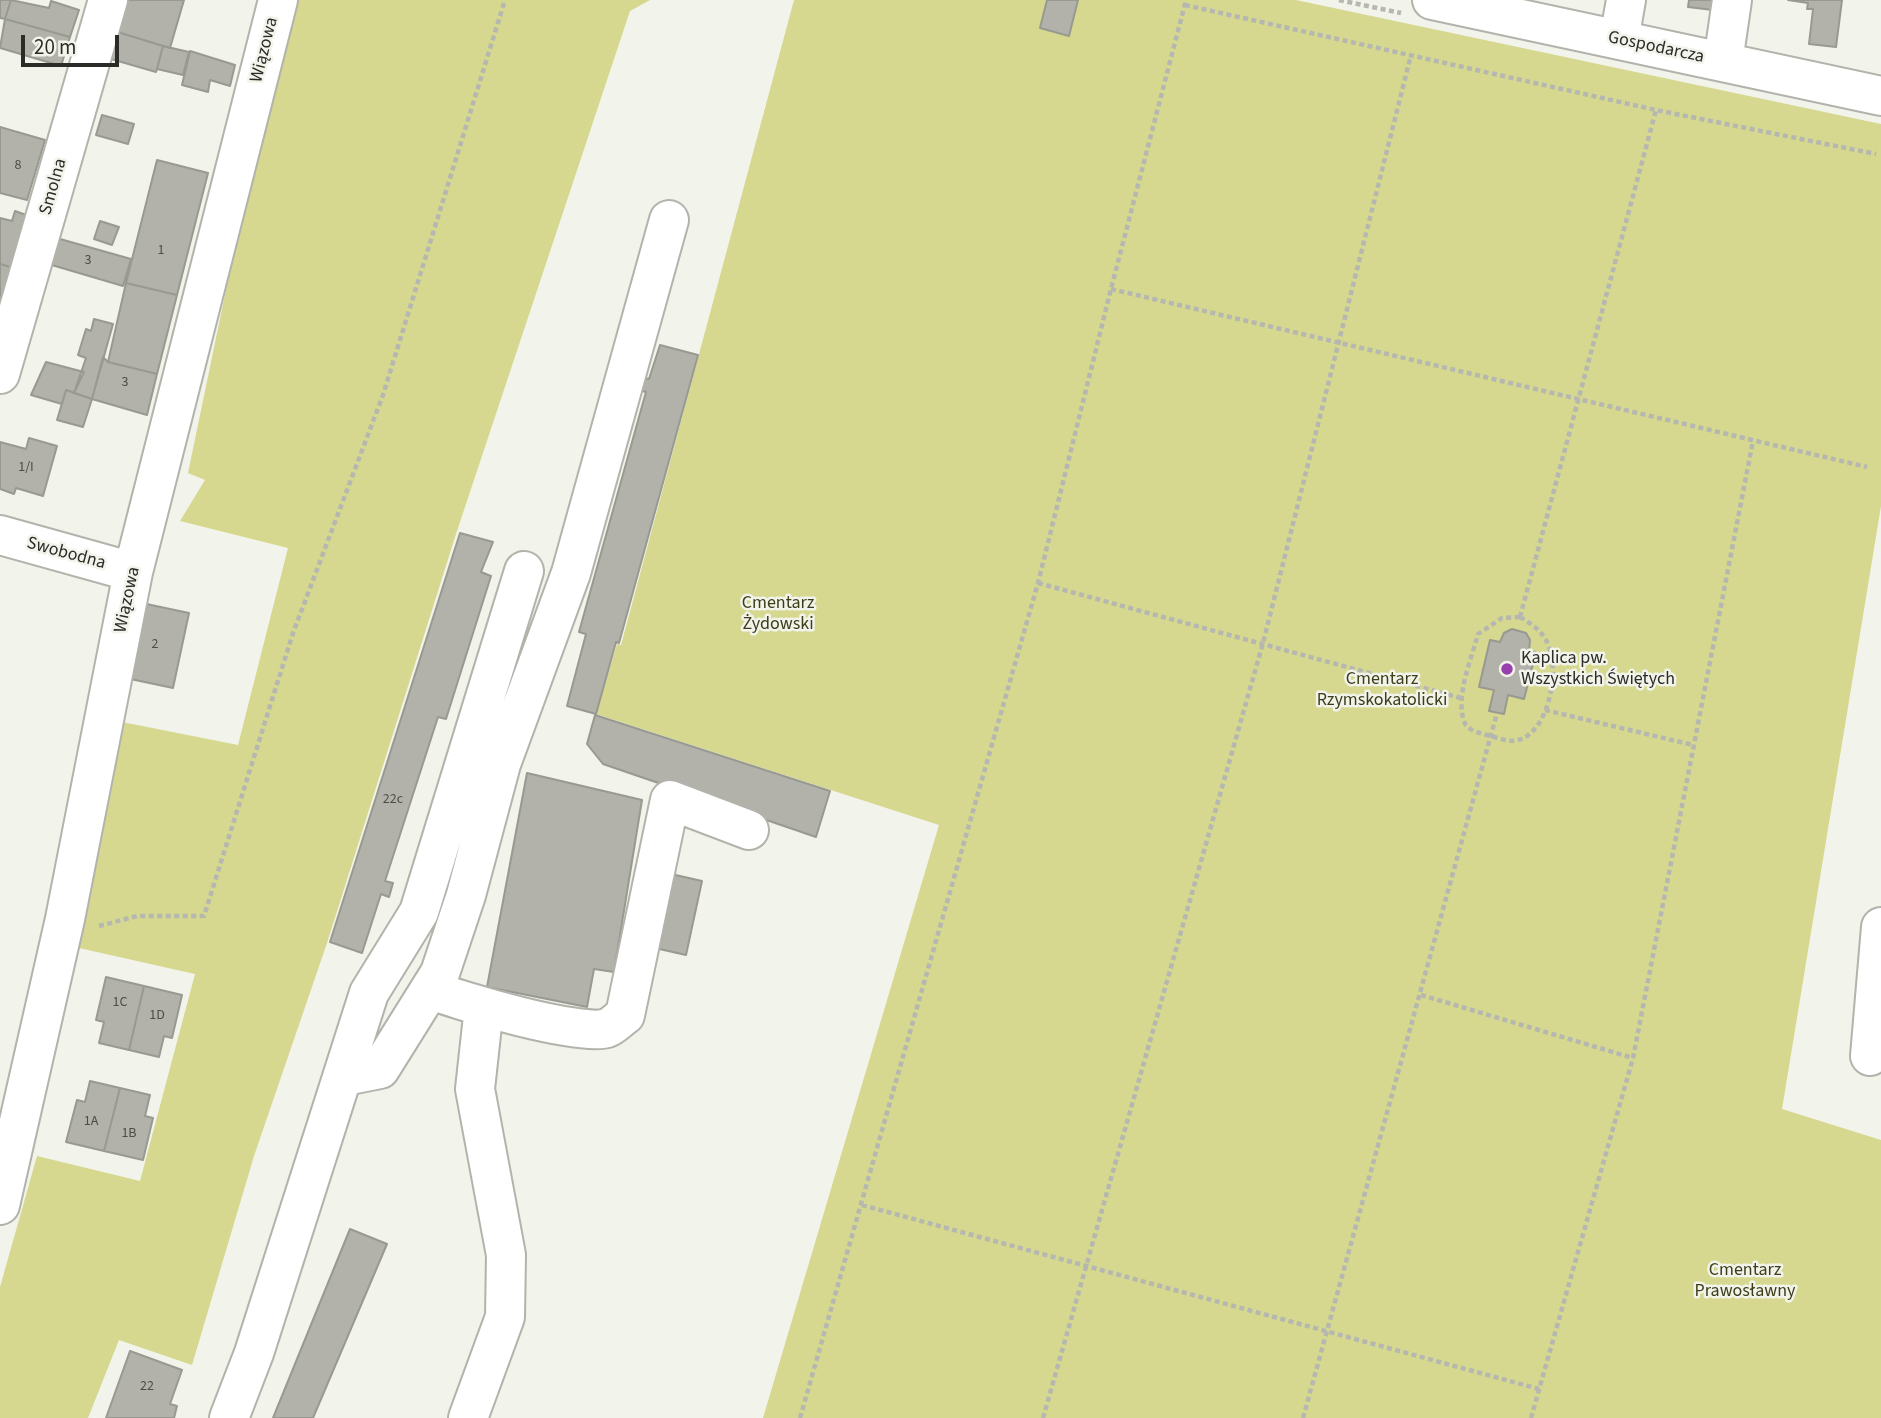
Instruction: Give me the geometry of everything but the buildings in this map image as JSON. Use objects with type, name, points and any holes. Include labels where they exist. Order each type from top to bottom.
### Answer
[{"type":"street","name":"Smolna","points":[[0,374],[108,0]]},
{"type":"street","name":"Wiązowa","points":[[0,1205],[65,919],[133,572],[278,0]]},
{"type":"street","name":"Gospodarcza","points":[[1432,0],[1881,96]]},
{"type":"street","points":[[1619,40],[1626,0]]},
{"type":"street","points":[[1723,62],[1732,0]]},
{"type":"street","points":[[345,1076],[380,1069],[440,973],[466,895],[500,764],[571,573],[668,220]]},
{"type":"street","name":"Swobodna","points":[[0,536],[133,572]]},
{"type":"street","points":[[229,1418],[254,1353],[345,1076],[369,993],[419,912],[524,571]]},
{"type":"street","points":[[430,989],[458,1001],[484,1007],[583,1029],[606,1029],[625,1016],[670,800],[749,830]]},
{"type":"street","points":[[1870,1055],[1881,927]]},
{"type":"street","points":[[468,1418],[505,1317],[506,1255],[475,1089],[484,1007]]},
{"type":"path","points":[[65,919],[98,926],[137,916],[204,916],[293,633],[383,395],[505,0]]},
{"type":"path","points":[[800,1418],[1038,583],[1186,2],[1656,110],[1876,154]]},
{"type":"path","points":[[1043,1418],[1263,643],[1411,55]]},
{"type":"path","points":[[1520,617],[1656,110]]},
{"type":"path","points":[[1111,289],[1867,467]]},
{"type":"path","points":[[1531,1418],[1633,1058],[1753,440]]},
{"type":"path","points":[[1038,583],[1461,698]]},
{"type":"path","points":[[1520,617],[1538,628],[1549,647],[1554,670],[1543,718],[1527,737],[1515,741],[1471,730],[1463,721],[1461,698],[1478,634],[1502,618],[1520,617]]},
{"type":"path","points":[[1545,710],[1693,746]]},
{"type":"path","points":[[1303,1418],[1497,713]]},
{"type":"path","points":[[1421,995],[1633,1058]]},
{"type":"path","points":[[862,1205],[1086,1269],[1539,1390]]},
{"type":"green space","points":[[297,0],[650,0],[630,11],[456,534],[327,943],[254,1156],[192,1365],[119,1340],[88,1418],[0,1418],[0,1287],[37,1156],[140,1181],[195,974],[79,948],[122,722],[238,745],[288,548],[180,521],[205,480],[188,473],[239,227]]},
{"type":"green space","name":"Cmentarz Rzymskokatolicki","points":[[794,0],[1296,0],[1881,124],[1881,506],[1782,1109],[1881,1140],[1881,1418],[763,1418],[939,825],[596,714],[617,644],[621,645]]},
{"type":"place","name":"Kaplica pw. Wszystkich Świętych","points":[[1507,669]]},
{"type":"park label","name":"Cmentarz Żydowski","points":[[778,614]]},
{"type":"park label","name":"Cmentarz Prawosławny","points":[[1745,1281]]}]
